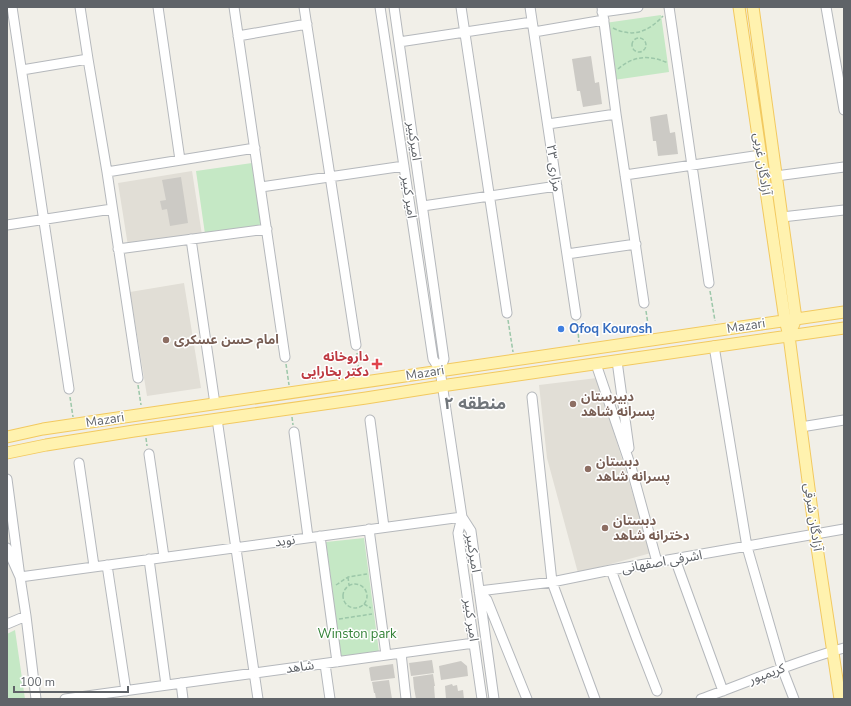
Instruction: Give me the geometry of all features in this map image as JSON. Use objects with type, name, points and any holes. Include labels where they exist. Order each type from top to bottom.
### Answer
[{"type":"main road","name":"آزادگان غربی","points":[[739,7],[761,155],[791,320]]},
{"type":"main road","name":"آزادگان غربی","points":[[753,7],[782,216],[791,320]]},
{"type":"main road","points":[[754,108],[767,107]]},
{"type":"main road","name":"Mazari","points":[[7,437],[43,429],[290,392],[844,312]]},
{"type":"main road","name":"آزادگان شرقی","points":[[791,320],[789,336],[815,534],[839,650],[840,699]]},
{"type":"main road","name":"Mazari","points":[[7,453],[46,445],[217,419],[844,328]]},
{"type":"main road","points":[[137,415],[139,431]]},
{"type":"street","points":[[12,7],[69,389]]},
{"type":"street","points":[[80,7],[138,378]]},
{"type":"street","points":[[158,7],[180,160]]},
{"type":"street","points":[[234,7],[285,357]]},
{"type":"street","points":[[304,7],[356,345]]},
{"type":"street","name":"امیر کبیر","points":[[380,7],[433,359],[440,370],[442,386]]},
{"type":"street","name":"امیرکبیر","points":[[394,7],[444,359],[440,370]]},
{"type":"street","points":[[461,7],[507,313]]},
{"type":"street","name":"مزاری ۲۳","points":[[530,7],[576,315]]},
{"type":"street","points":[[399,42],[465,32],[533,27],[638,7]]},
{"type":"street","points":[[826,7],[844,110]]},
{"type":"street","points":[[666,9],[678,71],[709,283]]},
{"type":"street","points":[[603,13],[611,79],[644,303]]},
{"type":"street","points":[[238,36],[307,24]]},
{"type":"street","points":[[22,70],[88,59]]},
{"type":"street","points":[[396,112],[409,110]]},
{"type":"street","points":[[548,124],[616,114]]},
{"type":"street","points":[[107,172],[255,148]]},
{"type":"street","points":[[625,175],[761,155]]},
{"type":"street","points":[[261,187],[404,166]]},
{"type":"street","points":[[776,176],[844,167]]},
{"type":"street","points":[[423,206],[557,186]]},
{"type":"street","points":[[7,224],[112,209]]},
{"type":"street","points":[[782,216],[844,210]]},
{"type":"street","points":[[118,249],[267,228]]},
{"type":"street","points":[[191,239],[215,404]]},
{"type":"street","points":[[567,254],[636,244]]},
{"type":"street","points":[[714,346],[747,546],[782,668],[794,699]]},
{"type":"street","points":[[617,361],[631,467]]},
{"type":"street","points":[[596,364],[631,467],[657,562]]},
{"type":"street","name":"امیرکبیر","points":[[442,386],[462,517],[471,531],[494,699]]},
{"type":"street","points":[[532,397],[552,582],[595,699]]},
{"type":"street","points":[[217,419],[258,699]]},
{"type":"street","points":[[370,420],[384,527]]},
{"type":"street","points":[[801,427],[844,420]]},
{"type":"street","points":[[294,432],[308,538]]},
{"type":"street","points":[[149,454],[164,557]]},
{"type":"street","points":[[79,463],[94,566]]},
{"type":"street","points":[[7,479],[36,699]]},
{"type":"street","name":"امیر کبیر","points":[[462,517],[458,533],[482,699]]},
{"type":"street","name":"نوید","points":[[20,577],[462,517]]},
{"type":"street","points":[[369,529],[386,655]]},
{"type":"street","name":"اشرفی اصفهانی","points":[[479,591],[552,582],[611,570],[844,529]]},
{"type":"street","points":[[320,536],[337,662]]},
{"type":"street","points":[[7,548],[20,577]]},
{"type":"street","points":[[149,559],[166,685]]},
{"type":"street","points":[[675,559],[723,691]]},
{"type":"street","points":[[107,565],[126,691]]},
{"type":"street","points":[[611,570],[657,691]]},
{"type":"street","points":[[479,591],[487,600],[527,699]]},
{"type":"street","points":[[7,624],[26,616]]},
{"type":"street","name":"شاهد","points":[[65,699],[113,696],[126,691],[166,685],[474,643]]},
{"type":"street","name":"کریمپور","points":[[701,699],[782,668],[839,650]]},
{"type":"street","points":[[401,653],[406,699]]},
{"type":"street","points":[[325,664],[330,699]]},
{"type":"street","points":[[181,683],[183,699]]},
{"type":"path","points":[[603,13],[611,27],[629,33],[638,32],[652,27],[662,17],[666,9]]},
{"type":"path","points":[[638,32],[639,38]]},
{"type":"path","points":[[639,38],[646,42],[646,46],[645,50],[637,52],[632,46],[635,39],[639,38]]},
{"type":"path","points":[[611,79],[619,68],[630,61],[642,57],[656,58],[668,63],[678,71]]},
{"type":"path","points":[[709,283],[716,331]]},
{"type":"path","points":[[644,303],[650,340]]},
{"type":"path","points":[[507,313],[514,360]]},
{"type":"path","points":[[576,315],[580,350]]},
{"type":"path","points":[[356,345],[360,383]]},
{"type":"path","points":[[285,357],[290,392]]},
{"type":"path","points":[[137,415],[138,378]]},
{"type":"path","points":[[69,389],[74,425]]},
{"type":"path","points":[[291,409],[294,432]]},
{"type":"path","points":[[139,431],[149,454]]},
{"type":"path","points":[[327,590],[348,577],[375,573]]},
{"type":"path","points":[[348,577],[349,585]]},
{"type":"path","points":[[352,583],[361,585],[367,592],[367,600],[361,607],[352,609],[345,605],[342,596],[344,588],[349,585],[352,583]]},
{"type":"path","points":[[331,620],[380,612]]},
{"type":"shaded area","points":[[192,171],[202,235],[128,246],[118,183]]},
{"type":"shaded area","name":"امام حسن عسکری","points":[[184,283],[201,388],[147,396],[130,292]]},
{"type":"shaded area","points":[[597,378],[651,553],[578,573],[547,458],[539,385]]},
{"type":"green space","points":[[661,15],[669,72],[614,80],[605,23]]},
{"type":"green space","points":[[252,163],[262,226],[205,234],[196,171]]},
{"type":"green space","name":"Winston park","points":[[364,538],[379,652],[341,657],[326,542]]},
{"type":"green space","points":[[15,630],[25,699],[7,699],[7,634]]},
{"type":"building","points":[[591,56],[595,83],[599,82],[602,104],[583,107],[580,91],[577,91],[572,59]]},
{"type":"building","points":[[667,114],[670,133],[675,132],[678,154],[658,156],[656,141],[653,141],[650,117]]},
{"type":"building","points":[[181,177],[188,223],[170,226],[167,209],[162,210],[160,201],[166,200],[162,180]]},
{"type":"building","points":[[432,660],[434,673],[411,676],[409,663]]},
{"type":"building","points":[[461,661],[467,666],[468,676],[441,680],[439,666]]},
{"type":"building","points":[[393,664],[395,678],[371,681],[369,668]]},
{"type":"building","points":[[433,674],[435,699],[416,699],[413,677]]},
{"type":"building","points":[[389,680],[392,699],[376,699],[372,682]]},
{"type":"building","points":[[452,684],[453,686],[457,685],[458,691],[463,690],[464,699],[446,699],[445,686]]},
{"type":"place","name":"Ofoq Kourosh","points":[[561,329]]},
{"type":"place","name":"امام حسن عسکری","points":[[166,340]]},
{"type":"place","name":"داروخانه دکتر بخارایی","points":[[377,364]]},
{"type":"place","name":"دبیرستان پسرانه شاهد","points":[[573,404]]},
{"type":"place","name":"دبستان پسرانه شاهد","points":[[588,469]]},
{"type":"place","name":"دبستان دخترانه شاهد","points":[[605,528]]},
{"type":"district","name":"منطقه ۲","points":[[475,403]]}]
